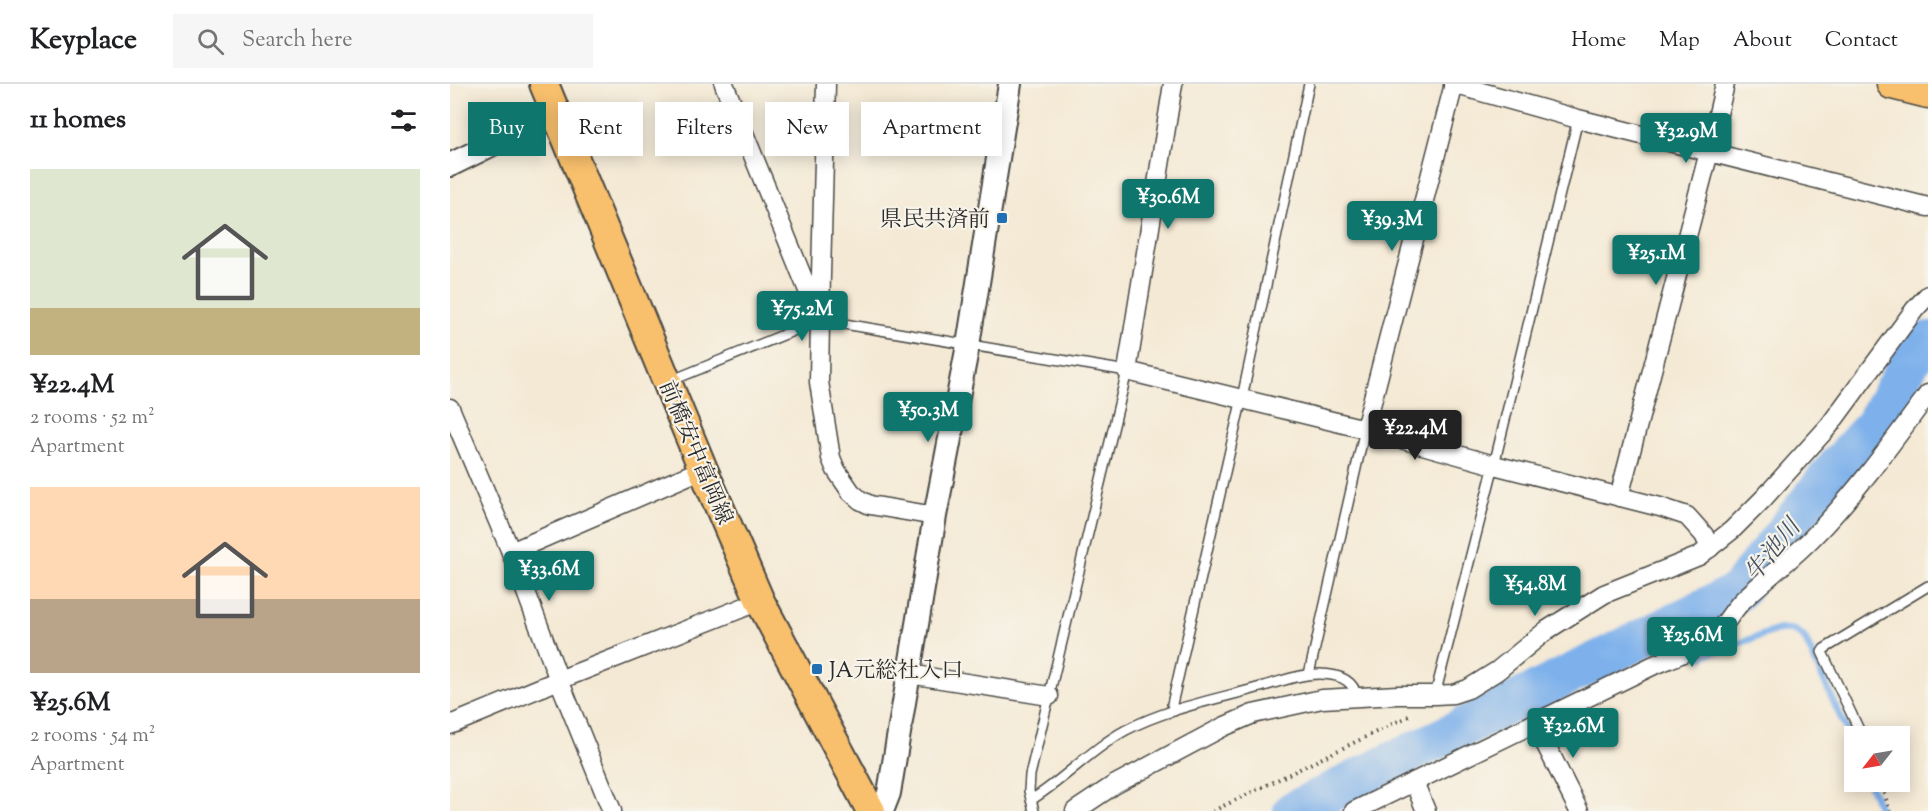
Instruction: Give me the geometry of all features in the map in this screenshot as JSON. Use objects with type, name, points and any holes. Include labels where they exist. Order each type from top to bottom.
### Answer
[{"type":"highway","points":[[1892,84],[1928,93]]},
{"type":"main road","name":"前橋安中富岡線","points":[[544,84],[760,601],[871,811]]},
{"type":"street","points":[[724,84],[820,320]]},
{"type":"street","points":[[826,84],[819,382],[831,458],[843,482],[860,500],[870,505],[935,516]]},
{"type":"street","points":[[882,811],[889,793],[935,516],[968,345],[1010,84]]},
{"type":"street","points":[[1173,84],[1127,371],[1365,429],[1494,465],[1660,507],[1687,516],[1704,535],[1710,548]]},
{"type":"street","points":[[1365,429],[1454,84],[1578,119],[1928,207]]},
{"type":"street","points":[[1619,497],[1725,84]]},
{"type":"street","points":[[450,165],[556,113]]},
{"type":"street","points":[[1075,811],[1114,785],[1246,717],[1322,699],[1453,694],[1468,689],[1497,671],[1547,630],[1604,594],[1688,561],[1710,548],[1764,499],[1829,426],[1923,308]]},
{"type":"street","points":[[1354,811],[1699,645],[1720,628],[1742,601],[1813,537],[1848,500],[1928,394]]},
{"type":"street","points":[[450,408],[510,552],[612,811]]},
{"type":"street","points":[[510,552],[703,469]]},
{"type":"street","points":[[450,725],[760,601]]},
{"type":"street","points":[[909,674],[1048,696]]},
{"type":"street","points":[[1535,723],[1579,811]]},
{"type":"street","points":[[1414,782],[1426,811]]},
{"type":"lane","points":[[1174,711],[1172,704],[1242,398],[1309,84]]},
{"type":"lane","points":[[1435,695],[1494,465],[1578,119]]},
{"type":"lane","points":[[668,382],[820,320],[1127,371],[1030,775],[1029,791],[1034,811]]},
{"type":"lane","points":[[1309,674],[1365,429]]},
{"type":"lane","points":[[1857,726],[1822,652],[1865,623],[1928,586]]},
{"type":"lane","points":[[1031,800],[1110,739],[1129,728],[1174,711],[1309,674],[1334,675],[1343,678],[1352,684],[1357,697]]},
{"type":"path","points":[[1213,811],[1428,707],[1435,695]]},
{"type":"path","points":[[1883,792],[1890,811]]},
{"type":"waterway","name":"牛池川","points":[[1293,811],[1737,592],[1833,471],[1873,426],[1914,355],[1928,341]]},
{"type":"waterway","points":[[1703,656],[1777,630],[1796,631],[1805,639],[1845,726]]},
{"type":"waterway","points":[[1873,792],[1880,811]]},
{"type":"place","name":"県民共済前","points":[[1002,218]]},
{"type":"place","name":"JA元総社入口","points":[[817,669]]}]
